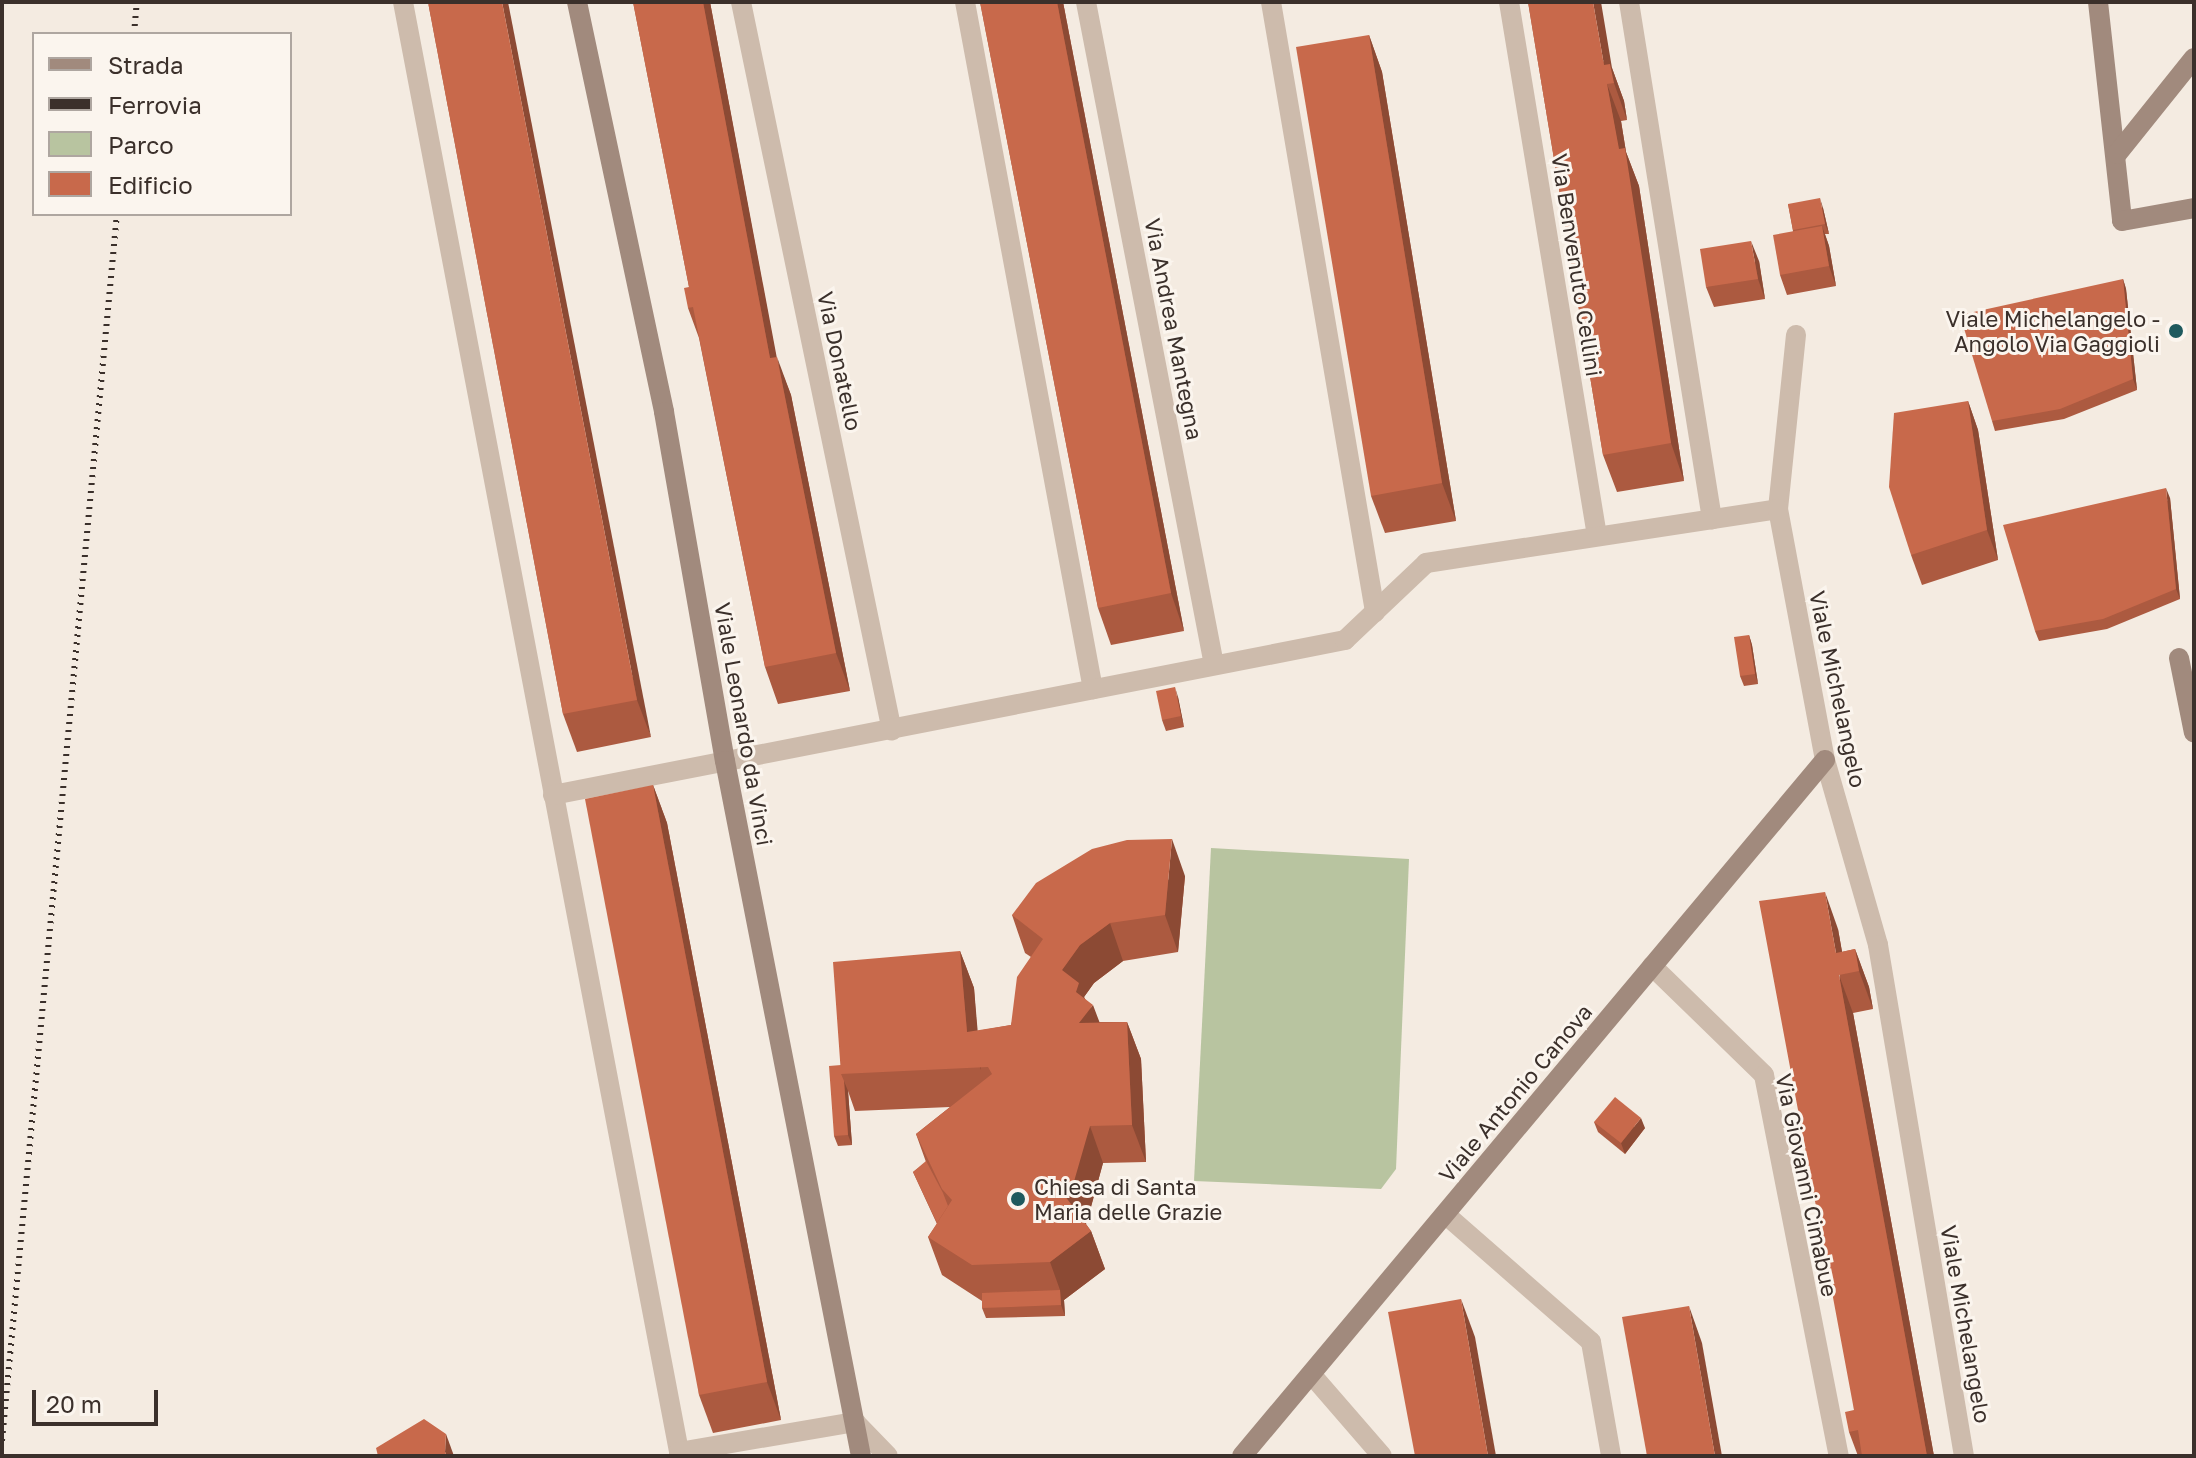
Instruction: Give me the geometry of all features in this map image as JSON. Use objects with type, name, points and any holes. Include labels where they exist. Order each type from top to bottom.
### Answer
[{"type":"street","points":[[403,2],[679,1452],[855,1422],[888,1456]]},
{"type":"street","name":"Viale Leonardo da Vinci","points":[[577,2],[664,412],[725,761],[861,1456]]},
{"type":"street","name":"Via Donatello","points":[[741,2],[892,731]]},
{"type":"street","points":[[965,2],[1093,689]]},
{"type":"street","name":"Via Andrea Mantegna","points":[[1086,2],[1214,665]]},
{"type":"street","points":[[1271,2],[1375,612]]},
{"type":"street","name":"Via Benvenuto Cellini","points":[[1509,2],[1597,536]]},
{"type":"street","points":[[1629,2],[1712,519]]},
{"type":"street","points":[[2098,2],[2122,221],[2194,208]]},
{"type":"street","points":[[2117,154],[2194,58]]},
{"type":"street","name":"Viale Michelangelo","points":[[1796,335],[1778,509],[1825,760],[1878,945],[1964,1456]]},
{"type":"street","points":[[553,795],[1345,640],[1426,563],[1778,509]]},
{"type":"street","points":[[2187,656],[2194,733]]},
{"type":"street","name":"Viale Antonio Canova","points":[[1242,1456],[1825,760]]},
{"type":"street","name":"Via Giovanni Cimabue","points":[[1652,966],[1764,1075],[1839,1456]]},
{"type":"street","points":[[1445,1214],[1591,1342],[1611,1456]]},
{"type":"street","points":[[1311,1374],[1382,1456]]},
{"type":"green space","points":[[1211,848],[1409,859],[1396,1169],[1381,1189],[1194,1181]]},
{"type":"building","points":[[428,2],[502,2],[637,700],[563,714]]},
{"type":"building","points":[[633,2],[703,2],[770,358],[777,357],[836,653],[765,667],[693,307],[688,308],[684,288],[689,287]]},
{"type":"building","points":[[980,2],[1057,2],[1171,593],[1098,608]]},
{"type":"building","points":[[1528,2],[1593,2],[1604,65],[1610,64],[1614,83],[1607,84],[1619,149],[1625,148],[1671,443],[1603,455]]},
{"type":"building","points":[[1369,35],[1442,483],[1371,496],[1296,47]]},
{"type":"building","points":[[1820,198],[1825,224],[1793,230],[1788,204]]},
{"type":"building","points":[[1822,226],[1829,266],[1780,275],[1773,235]]},
{"type":"building","points":[[1751,241],[1758,279],[1706,287],[1700,249]]},
{"type":"building","points":[[2123,279],[2133,379],[2060,409],[1992,421],[1960,315]]},
{"type":"building","points":[[1968,401],[1987,530],[1911,555],[1889,487],[1894,413]]},
{"type":"building","points":[[2166,488],[2176,589],[2103,619],[2035,631],[2003,525]]},
{"type":"building","points":[[1749,635],[1755,674],[1740,676],[1734,637]]},
{"type":"building","points":[[1175,687],[1181,716],[1162,720],[1156,691]]},
{"type":"building","points":[[653,785],[767,1382],[699,1395],[585,799]]},
{"type":"building","points":[[1172,839],[1165,915],[1110,923],[1080,945],[1062,970],[1079,983],[1076,992],[1093,1005],[1079,1023],[1127,1022],[1132,1125],[1090,1126],[1073,1185],[1065,1196],[1091,1231],[1050,1262],[972,1265],[928,1237],[952,1200],[942,1189],[916,1134],[992,1074],[988,1067],[841,1074],[833,962],[960,951],[967,1032],[1011,1025],[1017,977],[1043,939],[1012,915],[1036,883],[1092,849],[1127,840]]},
{"type":"building","points":[[1825,892],[1836,953],[1855,949],[1859,971],[1839,975],[1927,1456],[1862,1456],[1858,1430],[1849,1432],[1845,1412],[1854,1410],[1759,901]]},
{"type":"building","points":[[841,1065],[848,1135],[834,1136],[829,1066]]},
{"type":"building","points":[[1615,1097],[1641,1118],[1621,1143],[1594,1122]]},
{"type":"building","points":[[926,1161],[948,1206],[937,1223],[913,1172]]},
{"type":"building","points":[[1060,1290],[1061,1305],[982,1308],[982,1293]]},
{"type":"building","points":[[1461,1299],[1488,1456],[1415,1456],[1388,1312]]},
{"type":"building","points":[[1689,1306],[1715,1456],[1647,1456],[1622,1317]]},
{"type":"building","points":[[424,1419],[446,1434],[447,1456],[378,1456],[376,1448]]},
{"type":"railway","points":[[134,32],[137,2]]},
{"type":"railway","points":[[2,1441],[117,216]]},
{"type":"place","name":"Viale Michelangelo - Angolo Via Gaggioli","points":[[2176,331]]},
{"type":"place","name":"Chiesa di Santa Maria delle Grazie","points":[[1018,1199]]}]
